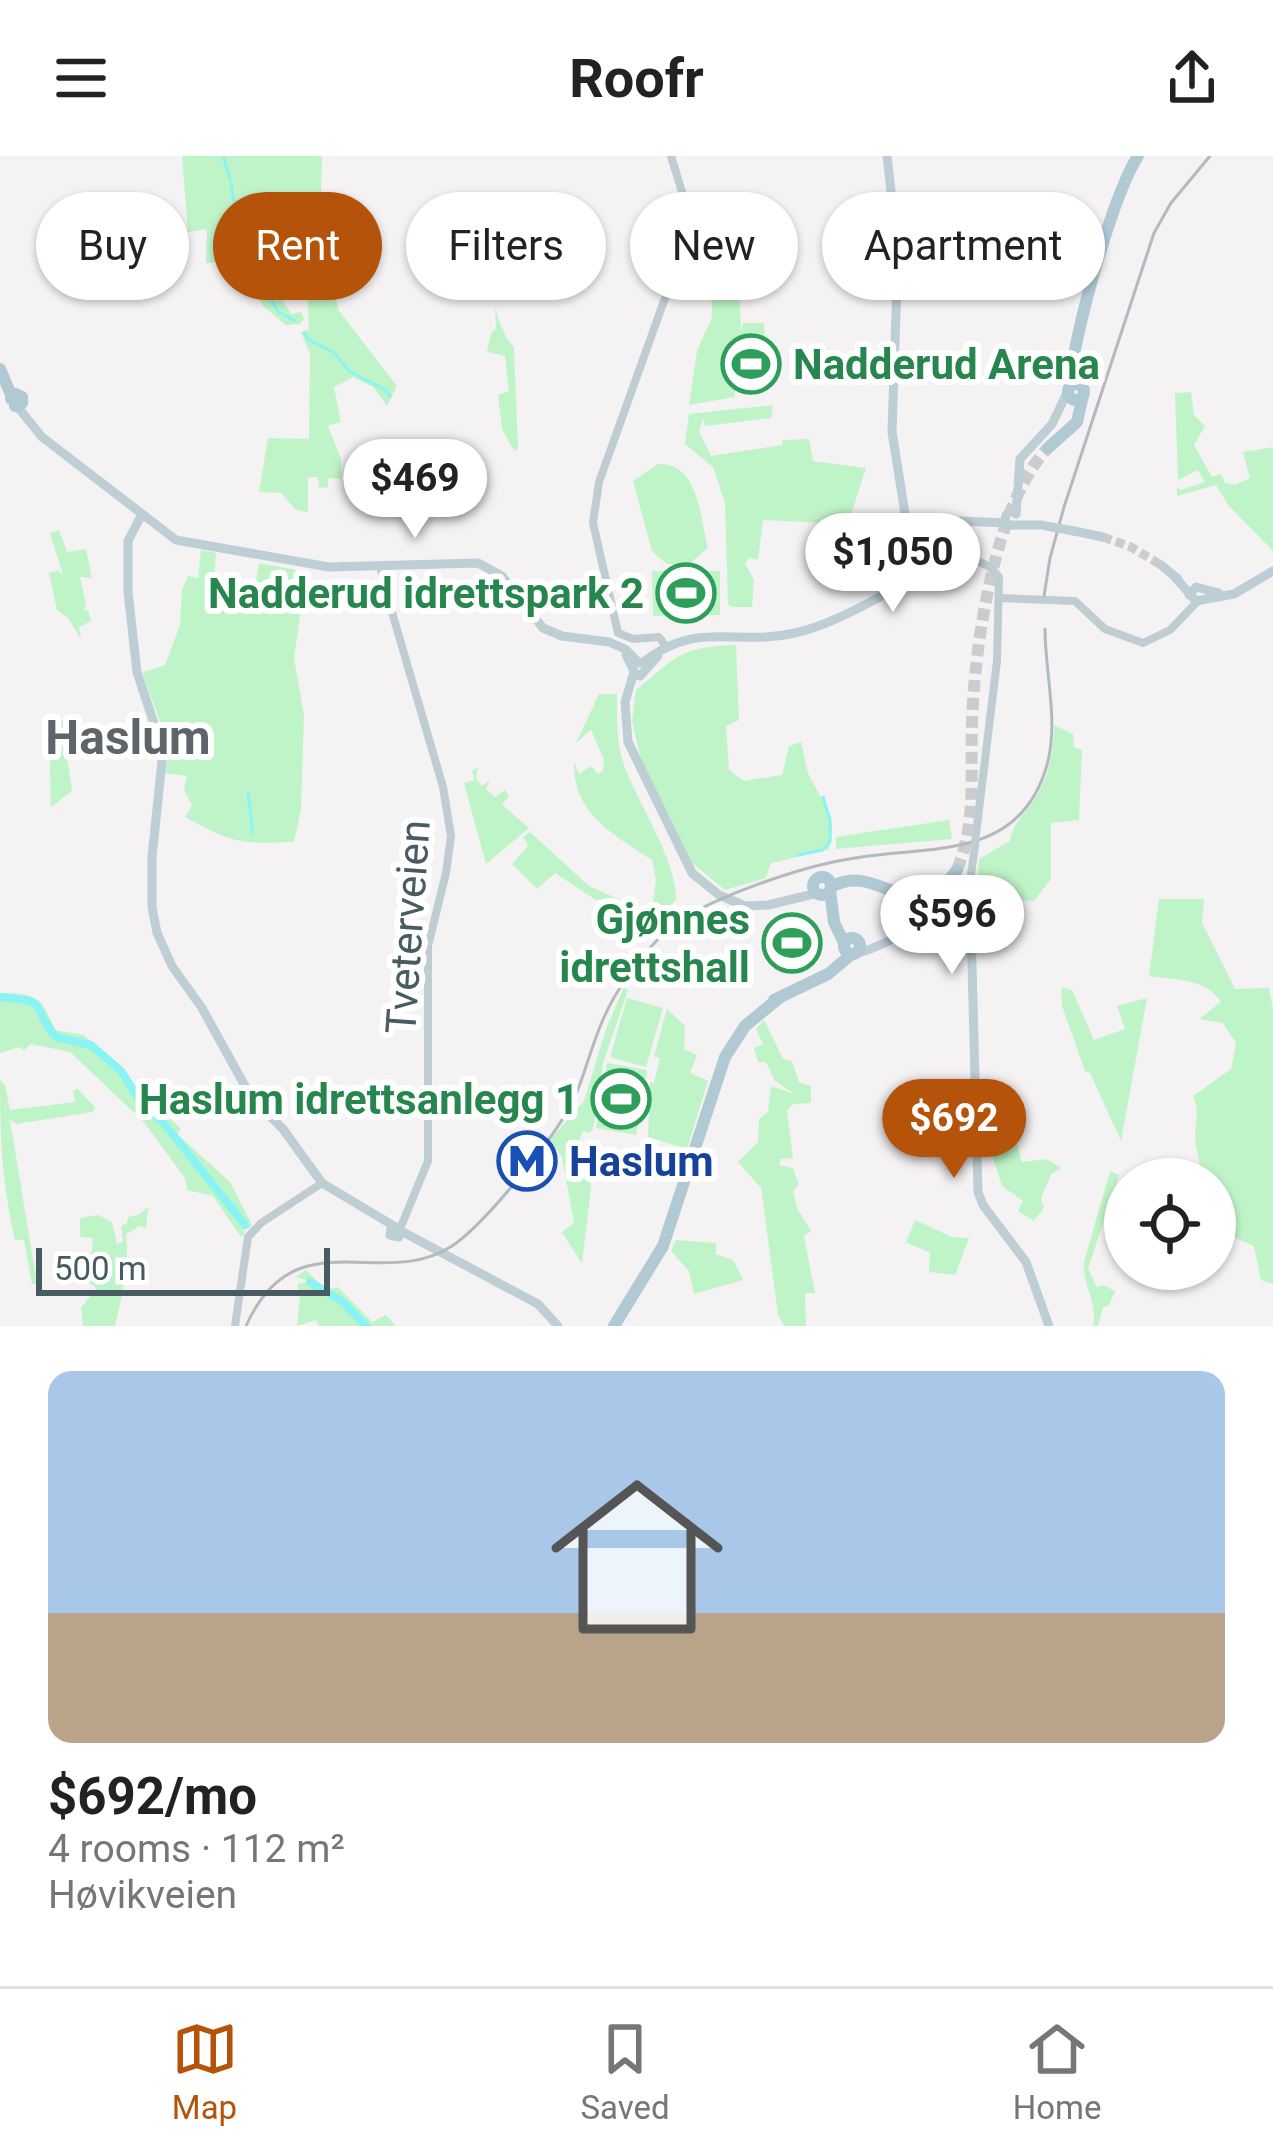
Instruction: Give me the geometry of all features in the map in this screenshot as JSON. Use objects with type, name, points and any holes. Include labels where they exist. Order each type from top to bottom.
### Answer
[{"type":"main road","points":[[887,156],[898,253],[892,432],[915,576],[806,630],[695,638],[665,647],[639,668],[627,692],[625,719],[632,754],[692,874],[711,891],[740,905],[768,905],[863,874],[893,893],[910,899],[923,897],[948,882],[957,870]]},
{"type":"main road","points":[[1011,518],[1020,459],[1075,393],[1073,366],[1086,311],[1121,190],[1138,156]]},
{"type":"main road","points":[[0,370],[12,403],[34,431],[171,538],[316,566],[483,564],[502,576],[543,628],[619,646],[639,668]]},
{"type":"main road","points":[[144,516],[129,537],[128,560],[136,672],[163,751],[152,856],[155,927],[172,966],[202,1008],[238,1079],[284,1129],[318,1184],[422,1245],[538,1304],[559,1326]]},
{"type":"main road","points":[[910,531],[957,521],[1011,518],[1103,537]]},
{"type":"main road","points":[[1160,565],[1195,595],[1233,591],[1273,571]]},
{"type":"main road","points":[[823,888],[851,947]]},
{"type":"main road","points":[[614,1326],[659,1256],[703,1104],[725,1050],[747,1019],[828,974],[851,947],[926,922],[962,921],[974,936],[978,1192],[1026,1262],[1049,1326]]},
{"type":"street","points":[[665,647],[659,637],[627,638],[618,633],[592,516],[598,482],[683,248],[686,205],[671,156]]},
{"type":"street","points":[[915,576],[954,561],[981,565],[997,574],[994,701],[962,921]]},
{"type":"street","name":"Tveterveien","points":[[380,566],[451,825],[446,873],[428,946],[428,1161],[423,1181],[396,1230]]},
{"type":"street","points":[[1000,598],[1075,601],[1105,628],[1143,644],[1173,627],[1195,595]]},
{"type":"street","points":[[235,1326],[243,1253],[250,1235],[318,1184]]},
{"type":"green space","points":[[182,156],[322,156],[321,192],[213,192],[213,263],[206,263],[207,229],[189,232],[189,192],[185,192]]},
{"type":"green space","points":[[260,300],[282,300],[291,314],[301,312],[304,319],[286,325]]},
{"type":"green space","points":[[308,300],[336,300],[339,311],[397,386],[387,406],[373,387],[353,377],[334,387],[341,422],[328,426],[341,459],[341,479],[328,478],[328,487],[319,488],[318,477],[308,477],[308,512],[296,510],[281,493],[259,492],[268,438],[309,439],[310,354],[301,332],[309,329]]},
{"type":"green space","points":[[712,300],[740,300],[741,332],[743,323],[764,323],[765,343],[732,349],[735,397],[689,405],[697,351],[712,317]]},
{"type":"green space","points":[[495,307],[514,347],[518,449],[514,451],[502,429],[498,395],[509,391],[505,356],[487,352],[496,329]]},
{"type":"green space","points":[[1191,392],[1194,415],[1205,426],[1194,445],[1212,477],[1221,474],[1225,483],[1235,485],[1250,478],[1243,452],[1273,447],[1273,551],[1228,505],[1216,485],[1177,496],[1177,486],[1180,490],[1205,482],[1198,470],[1178,480],[1175,393]]},
{"type":"green space","points":[[773,405],[771,418],[705,426],[703,419],[699,432],[711,456],[809,439],[813,461],[866,468],[848,524],[763,520],[758,560],[750,558],[745,563],[754,580],[752,607],[732,607],[728,604],[725,503],[713,467],[685,444],[689,414]]},
{"type":"green space","points":[[658,464],[682,472],[695,494],[708,548],[689,564],[667,564],[652,551],[633,481]]},
{"type":"green space","points":[[59,530],[67,552],[86,549],[92,578],[80,577],[84,610],[91,621],[79,627],[81,639],[57,610],[49,573],[63,575],[50,533]]},
{"type":"green space","points":[[201,550],[216,553],[214,583],[234,588],[249,601],[259,563],[302,571],[294,658],[304,716],[301,810],[294,842],[238,840],[185,817],[192,805],[184,790],[187,776],[165,773],[164,734],[143,672],[165,665],[180,625],[182,590],[188,576],[198,578]]},
{"type":"green space","name":"Nadderud idrettspark 2","points":[[652,571],[720,571],[720,615],[653,616]]},
{"type":"green space","points":[[736,645],[739,720],[726,726],[729,770],[744,781],[782,775],[789,746],[801,742],[808,773],[832,829],[828,850],[771,863],[766,878],[725,890],[692,863],[641,760],[632,721],[636,690],[671,661],[703,648]]},
{"type":"green space","points":[[599,694],[617,694],[622,759],[675,885],[676,900],[663,913],[653,901],[652,860],[598,821],[575,780],[574,762],[579,774],[591,766],[598,774],[603,770],[604,760],[591,730],[576,743]]},
{"type":"green space","points":[[78,715],[84,751],[72,754],[67,730],[63,731],[72,791],[51,807],[49,732],[63,719]]},
{"type":"green space","points":[[1054,725],[1073,734],[1074,747],[1082,750],[1079,820],[1051,823],[1051,879],[1034,901],[981,896],[979,859],[1010,841],[1039,791],[1050,764]]},
{"type":"green space","points":[[478,767],[476,778],[482,786],[490,780],[486,789],[495,797],[505,790],[509,796],[502,805],[529,828],[486,864],[464,783],[474,780],[472,771]]},
{"type":"green space","points":[[949,820],[952,839],[836,849],[836,837]]},
{"type":"green space","points":[[530,832],[589,886],[627,903],[624,909],[596,900],[555,873],[537,889],[512,864],[528,846],[523,837]]},
{"type":"green space","points":[[1159,899],[1204,899],[1202,923],[1235,989],[1269,988],[1273,1009],[1273,1284],[1261,1280],[1254,1246],[1236,1238],[1236,1158],[1198,1158],[1193,1096],[1231,1069],[1236,1043],[1223,1023],[1199,1019],[1221,1002],[1207,988],[1149,976]]},
{"type":"green space","points":[[624,987],[628,990],[603,1063],[593,1129],[580,1137],[591,1188],[582,1264],[562,1232],[574,1223],[562,1157],[550,1140],[584,1101]]},
{"type":"green space","points":[[1061,987],[1072,990],[1094,1040],[1125,1029],[1117,1006],[1147,998],[1121,1141],[1085,1071],[1062,1006]]},
{"type":"green space","points":[[0,993],[36,999],[55,1030],[84,1035],[181,1129],[177,1134],[230,1182],[252,1225],[248,1229],[238,1218],[245,1233],[241,1237],[213,1196],[187,1190],[185,1178],[143,1121],[70,1052],[31,1044],[24,1050],[0,1053]]},
{"type":"green space","points":[[627,998],[663,1008],[646,1067],[610,1057]]},
{"type":"green space","points":[[667,1009],[685,1026],[684,1049],[697,1055],[690,1073],[708,1081],[687,1149],[648,1137],[650,1082],[654,1083],[660,1058],[654,1056]]},
{"type":"green space","points":[[764,1020],[783,1059],[792,1061],[799,1082],[811,1086],[811,1103],[793,1104],[787,1111],[793,1158],[781,1159],[779,1165],[793,1168],[799,1185],[793,1190],[797,1208],[811,1231],[804,1236],[815,1293],[805,1293],[806,1326],[784,1326],[778,1314],[761,1188],[738,1162],[758,1142],[759,1119],[768,1112],[771,1086],[794,1094],[775,1081],[766,1062],[758,1062],[754,1048],[763,1044],[756,1029]]},
{"type":"green space","name":"Haslum idrettsanlegg 1","points":[[607,1063],[647,1070],[636,1135],[596,1128]]},
{"type":"green space","points":[[0,1080],[10,1110],[75,1102],[73,1091],[78,1089],[95,1107],[93,1112],[16,1124],[10,1120],[37,1284],[32,1284],[24,1240],[15,1240],[11,1219]]},
{"type":"green space","points":[[997,1117],[996,1129],[1016,1140],[1022,1162],[1046,1159],[1062,1168],[1051,1174],[1041,1198],[1044,1208],[1034,1221],[1018,1211],[1023,1201],[1002,1186],[984,1129],[986,1120]]},
{"type":"green space","points":[[1104,1192],[1104,1220],[1088,1269],[1097,1287],[1115,1291],[1109,1306],[1103,1307],[1098,1326],[1093,1326],[1084,1262]]},
{"type":"green space","points":[[148,1207],[146,1228],[140,1226],[126,1234],[126,1269],[115,1326],[83,1326],[81,1308],[96,1288],[85,1279],[96,1266],[91,1260],[93,1238],[80,1237],[80,1218],[98,1215],[112,1222],[117,1244],[123,1241],[121,1226],[128,1217]]},
{"type":"green space","points":[[915,1220],[952,1237],[969,1238],[955,1275],[929,1272],[930,1253],[906,1242]]},
{"type":"green space","points":[[676,1240],[716,1243],[716,1254],[733,1260],[743,1280],[694,1294],[689,1271],[671,1251]]},
{"type":"green space","points":[[306,1270],[326,1291],[338,1287],[372,1322],[386,1315],[396,1326],[319,1326],[316,1320],[297,1326],[297,1284],[310,1281],[295,1277]]},
{"type":"waterway","points":[[223,156],[230,179]]},
{"type":"waterway","points":[[231,184],[243,251],[279,312],[295,321]]},
{"type":"waterway","points":[[304,333],[333,352]]},
{"type":"waterway","points":[[335,354],[350,372],[390,396]]},
{"type":"waterway","points":[[248,793],[253,833]]},
{"type":"waterway","points":[[798,855],[822,850],[830,842],[823,797]]},
{"type":"waterway","points":[[0,997],[33,1003],[56,1037],[91,1045],[121,1071],[141,1102],[163,1122],[245,1225]]},
{"type":"waterway","points":[[310,1282],[343,1302],[366,1326]]},
{"type":"tunnel","points":[[957,870],[970,816],[974,692],[991,578],[1014,503],[1048,448]]},
{"type":"tunnel","points":[[1103,537],[1161,565]]},
{"type":"railway","points":[[1044,596],[1064,507],[1154,233],[1171,203],[1210,156]]},
{"type":"railway","points":[[246,1326],[266,1293],[289,1274],[314,1264],[425,1258],[466,1235],[552,1134],[574,1099],[614,998],[646,953],[680,921],[725,897],[805,869],[966,844],[1015,819],[1034,797],[1050,749],[1045,629]]},
{"type":"place","name":"Nadderud Arena","points":[[751,364]]},
{"type":"place","name":"Nadderud idrettspark 2","points":[[686,593]]},
{"type":"place","name":"Gjønnes idrettshall","points":[[792,943]]},
{"type":"place","name":"Haslum idrettsanlegg 1","points":[[621,1099]]},
{"type":"place","name":"Haslum","points":[[527,1161]]},
{"type":"district","name":"Haslum","points":[[128,737]]}]
